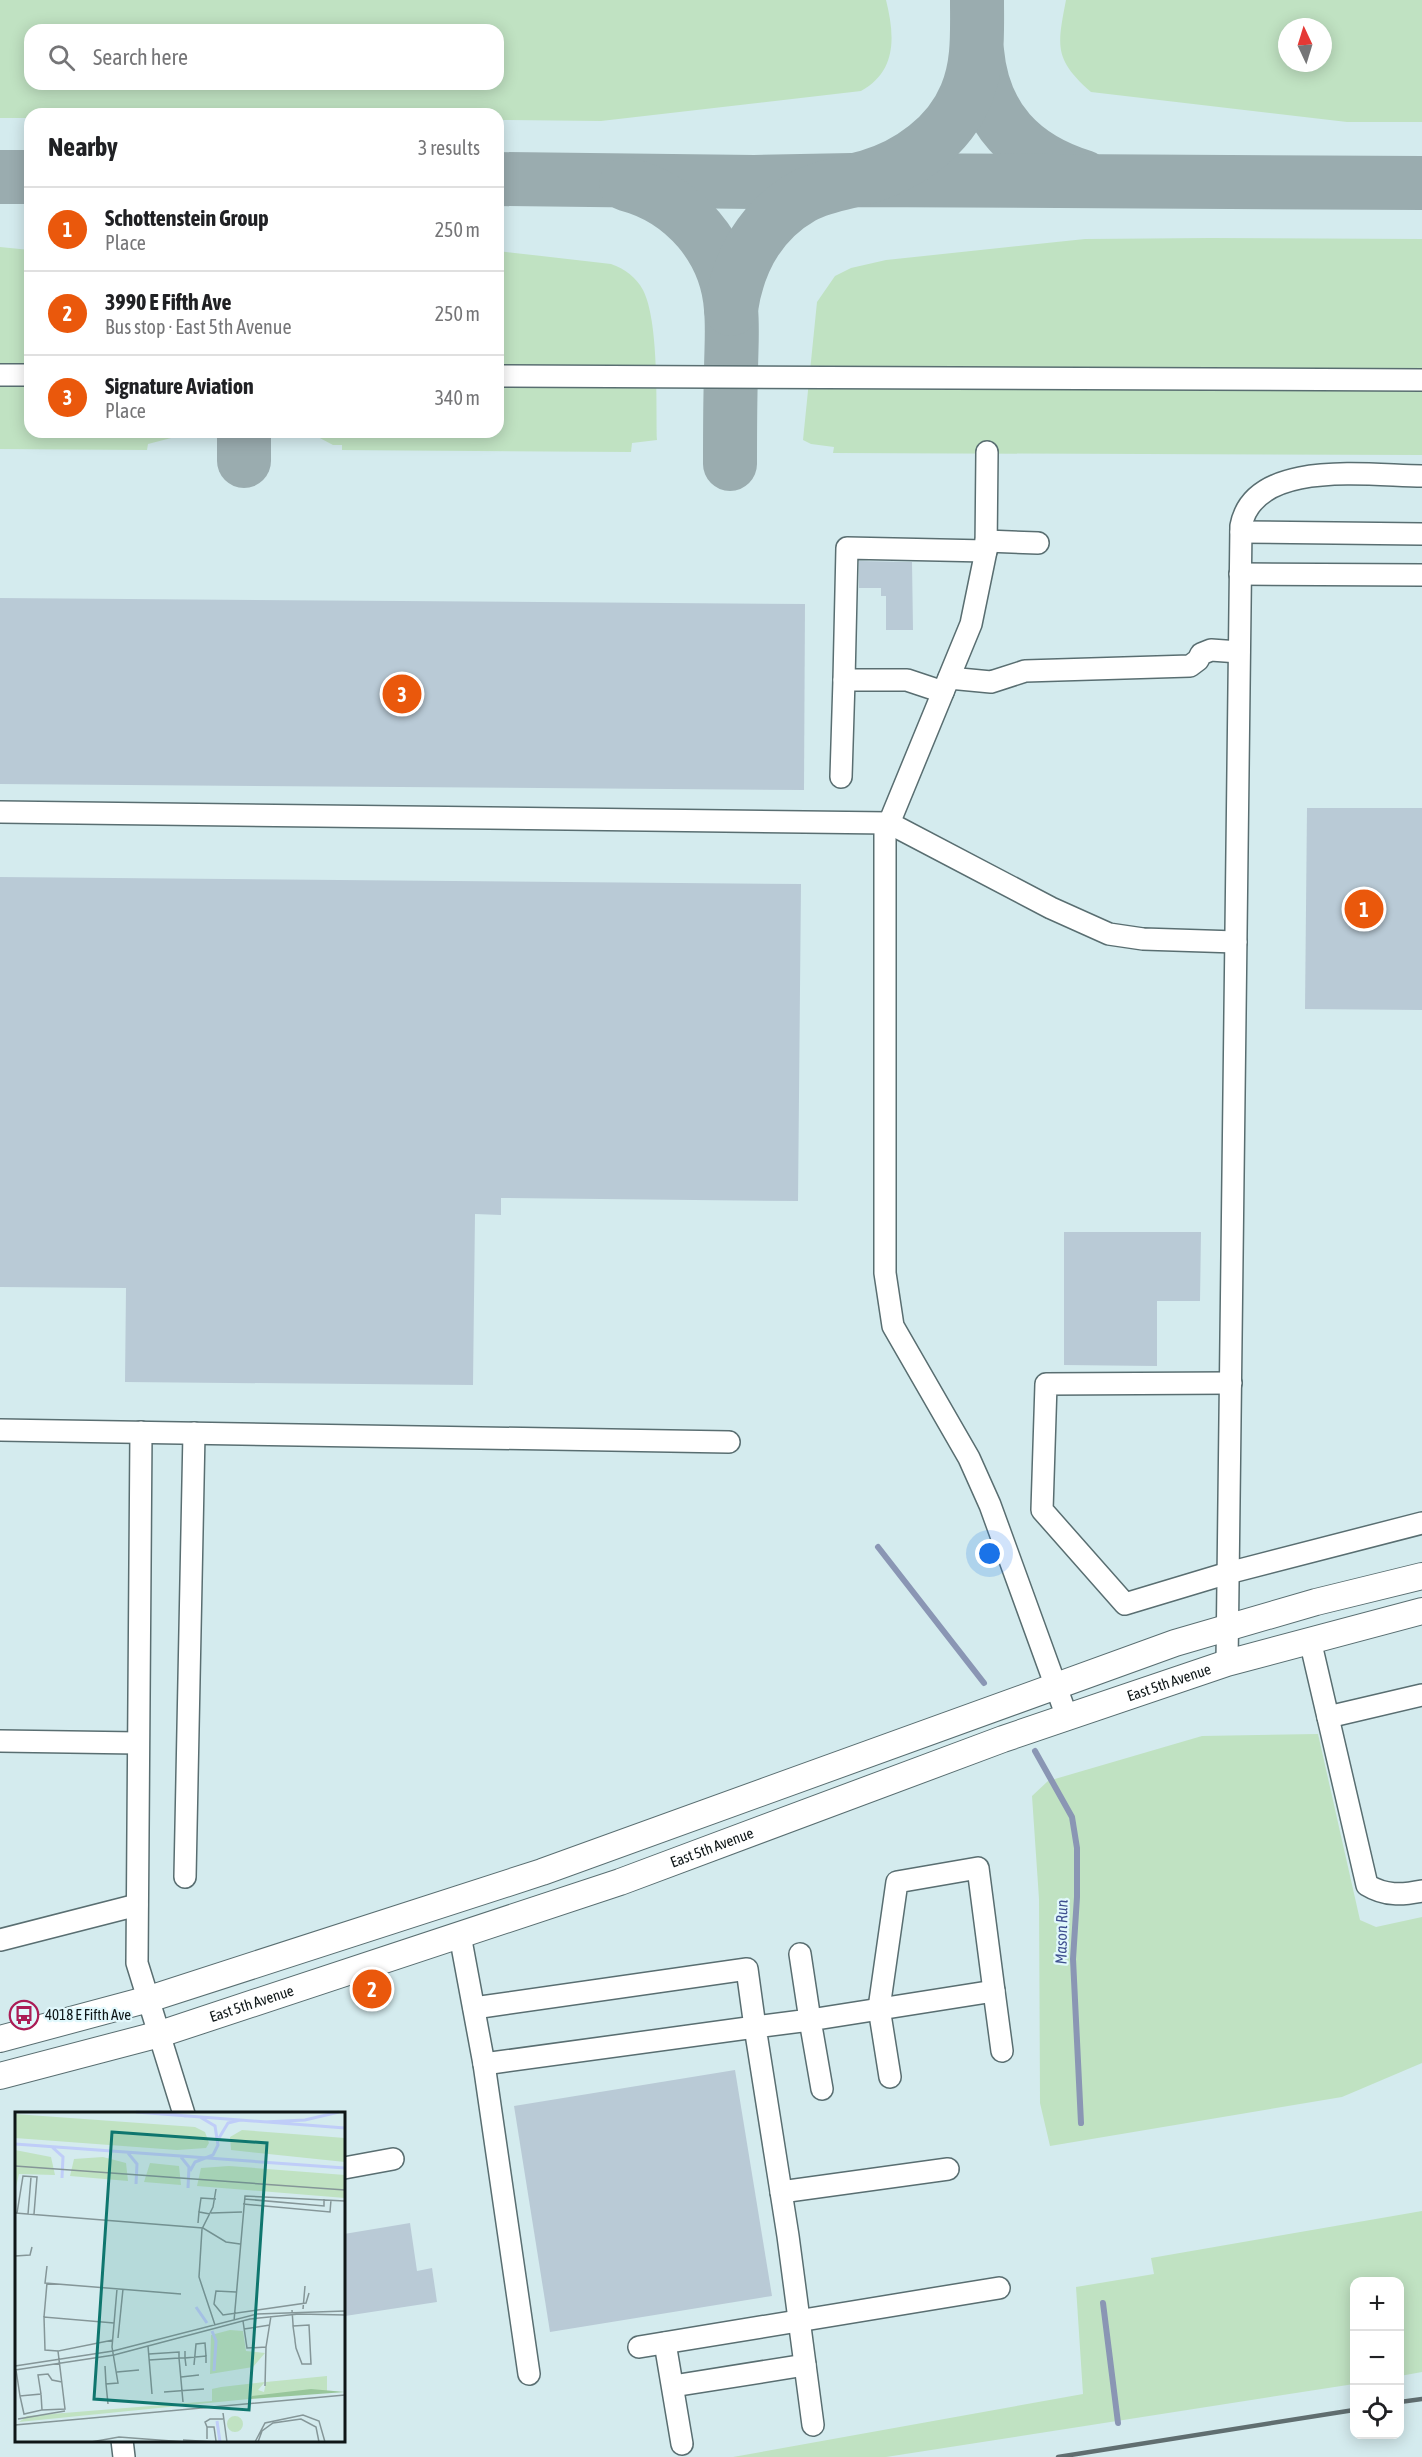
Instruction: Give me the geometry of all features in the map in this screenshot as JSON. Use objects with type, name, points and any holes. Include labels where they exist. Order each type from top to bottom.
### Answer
[{"type":"main road","points":[[0,2039],[149,1999],[542,1872],[1056,1685],[1228,1627],[1422,1576]]},
{"type":"main road","name":"East 5th Avenue","points":[[0,2076],[160,2034],[620,1882],[1067,1717],[1227,1663],[1422,1611]]},
{"type":"street","points":[[0,375],[24,375]]},
{"type":"street","points":[[504,376],[1422,380]]},
{"type":"street","points":[[987,452],[986,546],[971,624],[885,833],[885,1273],[892,1326],[969,1458],[990,1505],[1067,1717]]},
{"type":"street","points":[[1227,1663],[1240,574],[1243,516],[1251,502],[1268,489],[1288,479],[1316,476],[1422,476]]},
{"type":"street","points":[[1241,532],[1422,534]]},
{"type":"street","points":[[841,777],[847,548],[1038,543]]},
{"type":"street","points":[[1240,574],[1422,575]]},
{"type":"street","points":[[844,680],[907,680],[946,685],[991,682],[1024,671],[1190,666],[1198,660],[1201,654],[1211,650],[1239,652]]},
{"type":"street","points":[[0,812],[889,823],[1051,908],[1109,934],[1143,939],[1236,942]]},
{"type":"street","points":[[1231,1383],[1046,1384],[1042,1510],[1125,1604],[1228,1573],[1422,1523]]},
{"type":"street","points":[[0,1430],[729,1442]]},
{"type":"street","points":[[141,1432],[137,1963],[182,2112]]},
{"type":"street","points":[[185,1877],[194,1433]]},
{"type":"street","points":[[1310,1640],[1367,1885],[1379,1893],[1404,1895],[1422,1891]]},
{"type":"street","points":[[1328,1717],[1422,1695]]},
{"type":"street","points":[[0,1742],[138,1743]]},
{"type":"street","points":[[890,2077],[879,2008],[897,1882],[978,1868],[1002,2051]]},
{"type":"street","points":[[0,1940],[137,1905]]},
{"type":"street","points":[[460,1935],[484,2064],[529,2374]]},
{"type":"street","points":[[800,1954],[822,2089]]},
{"type":"street","points":[[474,2008],[747,1969],[813,2425]]},
{"type":"street","points":[[484,2064],[810,2020],[994,1991]]},
{"type":"street","points":[[345,2168],[393,2159]]},
{"type":"street","points":[[781,2192],[948,2169]]},
{"type":"street","points":[[639,2347],[999,2288]]},
{"type":"street","points":[[665,2343],[682,2444]]},
{"type":"street","points":[[672,2386],[805,2365]]},
{"type":"street","points":[[122,2442],[124,2457]]},
{"type":"green space","points":[[0,0],[886,0],[891,27],[892,39],[887,63],[873,83],[861,91],[601,121],[504,120],[504,108],[24,108],[24,118],[0,118]]},
{"type":"green space","points":[[1066,0],[1422,0],[1422,122],[1347,122],[1091,92],[1064,61],[1060,41]]},
{"type":"green space","points":[[1085,239],[1422,239],[1422,455],[833,453],[834,447],[811,444],[803,440],[817,302],[835,276],[851,268],[886,260]]},
{"type":"green space","points":[[0,247],[24,249],[24,438],[171,438],[148,444],[147,450],[0,449]]},
{"type":"green space","points":[[504,252],[611,264],[633,277],[643,290],[652,321],[654,341],[657,440],[632,443],[631,452],[342,450],[342,445],[333,445],[320,438],[504,438]]},
{"type":"green space","points":[[1318,1734],[1360,1920],[1376,1927],[1422,1917],[1422,2063],[1342,2097],[1050,2146],[1040,2103],[1039,1899],[1032,1796],[1048,1781],[1202,1736]]},
{"type":"green space","points":[[1422,2211],[1422,2372],[1404,2375],[1404,2277],[1350,2277],[1350,2385],[886,2457],[733,2457],[1083,2394],[1076,2287],[1154,2274],[1151,2258]]},
{"type":"building","points":[[859,561],[912,562],[913,630],[886,630],[886,596],[881,596],[881,588],[859,588]]},
{"type":"building","points":[[0,598],[805,604],[804,790],[0,784]]},
{"type":"building","points":[[1307,808],[1422,808],[1422,1010],[1305,1009]]},
{"type":"building","points":[[0,877],[801,884],[798,1201],[501,1198],[501,1215],[475,1214],[473,1385],[125,1382],[126,1288],[0,1287]]},
{"type":"building","points":[[1064,1232],[1201,1232],[1200,1301],[1157,1301],[1157,1366],[1064,1365]]},
{"type":"building","points":[[735,2070],[772,2296],[550,2332],[514,2106]]},
{"type":"building","points":[[410,2223],[417,2271],[432,2268],[437,2302],[345,2316],[345,2234]]},
{"type":"waterway","name":"Mason Run","points":[[878,1547],[984,1683]]},
{"type":"waterway","name":"Mason Run","points":[[1035,1751],[1072,1817],[1077,1848],[1073,1959],[1081,2123]]},
{"type":"waterway","name":"Mason Run","points":[[1103,2303],[1118,2423]]},
{"type":"taxiway","points":[[731,309],[745,259],[753,244],[774,218],[802,197],[818,190],[867,177],[898,165],[926,147],[949,123],[959,110],[973,72],[977,0]]},
{"type":"taxiway","points":[[977,51],[981,75],[988,96],[997,115],[1010,132],[1042,159],[1084,177]]},
{"type":"taxiway","points":[[0,177],[24,177]]},
{"type":"taxiway","points":[[504,179],[754,182],[852,180],[1422,183]]},
{"type":"taxiway","points":[[626,184],[647,191],[684,214],[699,230],[721,266],[728,287],[732,317],[730,464]]},
{"type":"taxiway","points":[[244,438],[244,461]]},
{"type":"railway","points":[[1404,2401],[1422,2399]]},
{"type":"railway","points":[[1058,2457],[1350,2411]]},
{"type":"place","name":"Signature Aviation","points":[[402,694]]},
{"type":"place","name":"Schottenstein Group","points":[[1364,909]]},
{"type":"place","name":"3990 E Fifth Ave","points":[[372,1989]]},
{"type":"place","name":"4018 E Fifth Ave","points":[[24,2015]]}]
